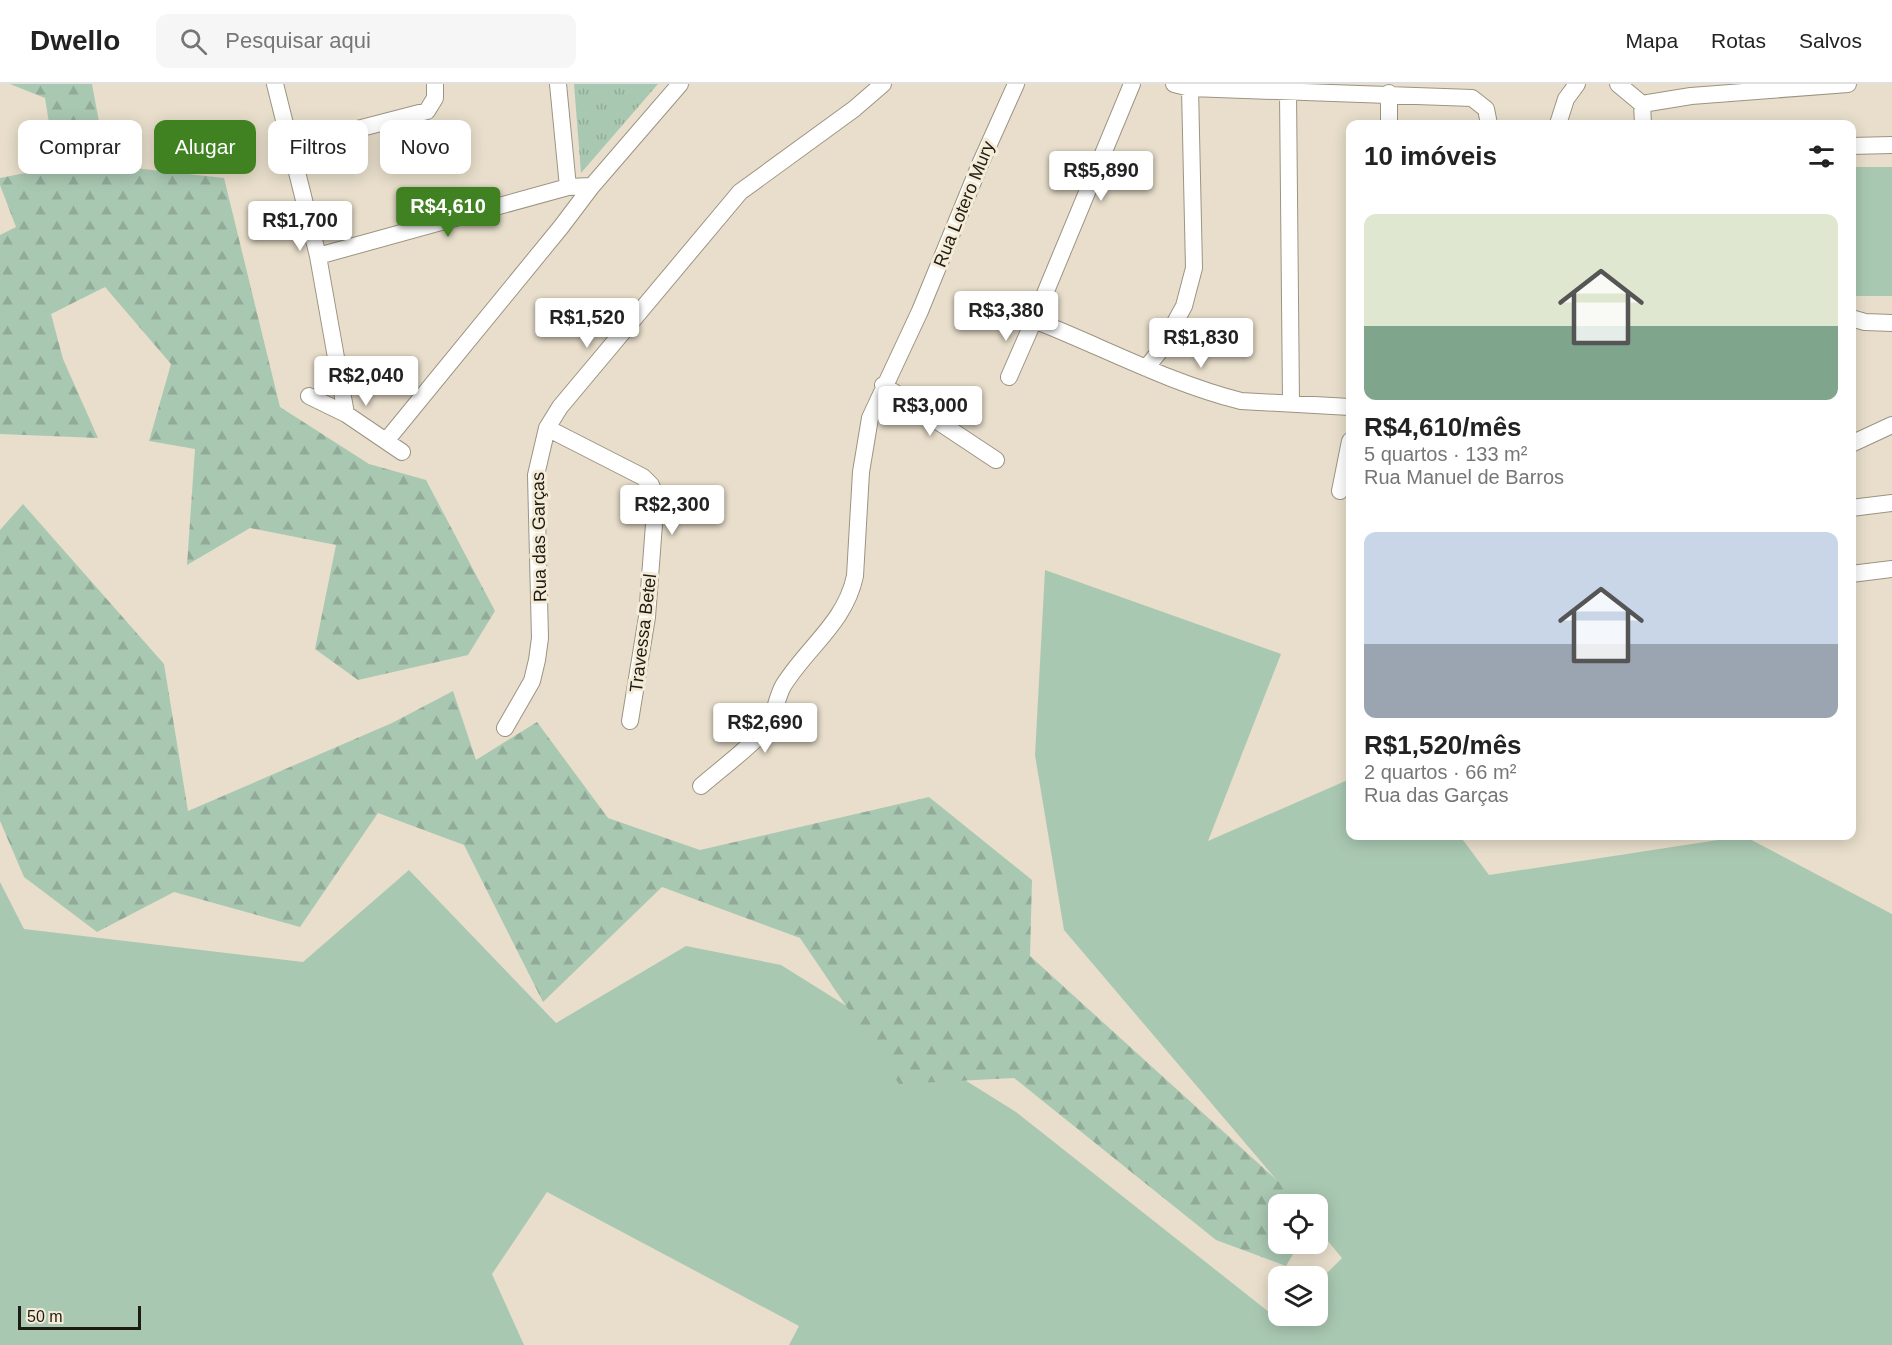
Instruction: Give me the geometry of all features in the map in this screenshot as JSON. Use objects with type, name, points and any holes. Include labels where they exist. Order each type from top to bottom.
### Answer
[{"type":"street","points":[[275,84],[285,120]]},
{"type":"street","points":[[368,126],[427,111],[435,98],[435,84]]},
{"type":"street","points":[[558,84],[568,187]]},
{"type":"street","points":[[386,441],[592,186],[680,84]]},
{"type":"street","name":"Rua das Garças","points":[[505,728],[532,681],[540,638],[536,476],[547,428],[560,407],[740,192],[854,109],[883,84]]},
{"type":"street","name":"Rua Lotero Mury","points":[[701,786],[764,731],[773,715],[783,687],[835,623],[851,596],[855,576],[864,444],[870,418],[883,385],[920,311],[981,162],[1016,84]]},
{"type":"street","points":[[1010,377],[1132,84]]},
{"type":"street","points":[[1559,120],[1566,99],[1577,84]]},
{"type":"street","points":[[1618,84],[1642,104],[1643,120]]},
{"type":"street","points":[[1642,104],[1692,96],[1848,84]]},
{"type":"street","points":[[1146,368],[1159,352],[1184,306],[1194,268],[1182,86],[1288,93],[1389,93],[1472,98],[1486,109],[1489,120]]},
{"type":"street","points":[[1288,93],[1292,262],[1291,402]]},
{"type":"street","points":[[1389,93],[1389,120]]},
{"type":"street","points":[[1856,146],[1892,145]]},
{"type":"street","points":[[299,174],[318,256],[346,414]]},
{"type":"street","points":[[318,256],[568,187],[592,186]]},
{"type":"street","points":[[1034,320],[1146,368],[1241,401],[1346,407]]},
{"type":"street","points":[[1856,320],[1892,323]]},
{"type":"street","points":[[883,385],[996,460]]},
{"type":"street","points":[[309,396],[346,414],[402,452]]},
{"type":"street","points":[[1856,442],[1892,425]]},
{"type":"street","name":"Travessa Betel","points":[[547,428],[643,477],[651,485],[656,498],[647,617],[630,721]]},
{"type":"street","points":[[1340,491],[1346,461]]},
{"type":"street","points":[[1856,507],[1892,503]]},
{"type":"street","points":[[1856,573],[1892,569]]},
{"type":"green space","points":[[10,84],[92,84],[99,120],[49,120],[45,98]]},
{"type":"green space","points":[[574,84],[658,84],[581,173]]},
{"type":"green space","points":[[1856,167],[1892,167],[1892,296],[1856,296]]},
{"type":"green space","points":[[142,169],[154,170],[154,174],[188,174],[224,178],[280,407],[369,464],[426,480],[495,611],[468,655],[358,680],[315,649],[336,545],[250,528],[187,565],[195,449],[149,441],[171,364],[105,287],[51,314],[63,359],[98,438],[0,434],[0,235],[16,227],[0,185],[0,178],[20,174],[142,174]]},
{"type":"green space","points":[[23,504],[164,664],[188,811],[392,723],[453,691],[476,760],[537,722],[608,818],[700,850],[929,797],[1032,880],[1030,956],[1292,1194],[1268,1194],[1268,1254],[1293,1254],[1286,1266],[1216,1240],[1014,1078],[899,1084],[800,938],[662,887],[543,1002],[464,845],[378,813],[300,927],[174,892],[97,932],[24,877],[0,821],[0,530]]},
{"type":"green space","points":[[1045,570],[1281,654],[1208,841],[1346,781],[1346,840],[1463,840],[1489,875],[1718,840],[1752,840],[1892,914],[1892,1345],[789,1345],[799,1326],[547,1192],[492,1274],[524,1345],[0,1345],[0,882],[24,929],[303,962],[409,870],[556,1023],[686,946],[781,965],[1016,1112],[1268,1311],[1268,1326],[1328,1326],[1328,1272],[1342,1258],[1328,1241],[1328,1194],[1288,1194],[1064,930],[1035,755]]}]
